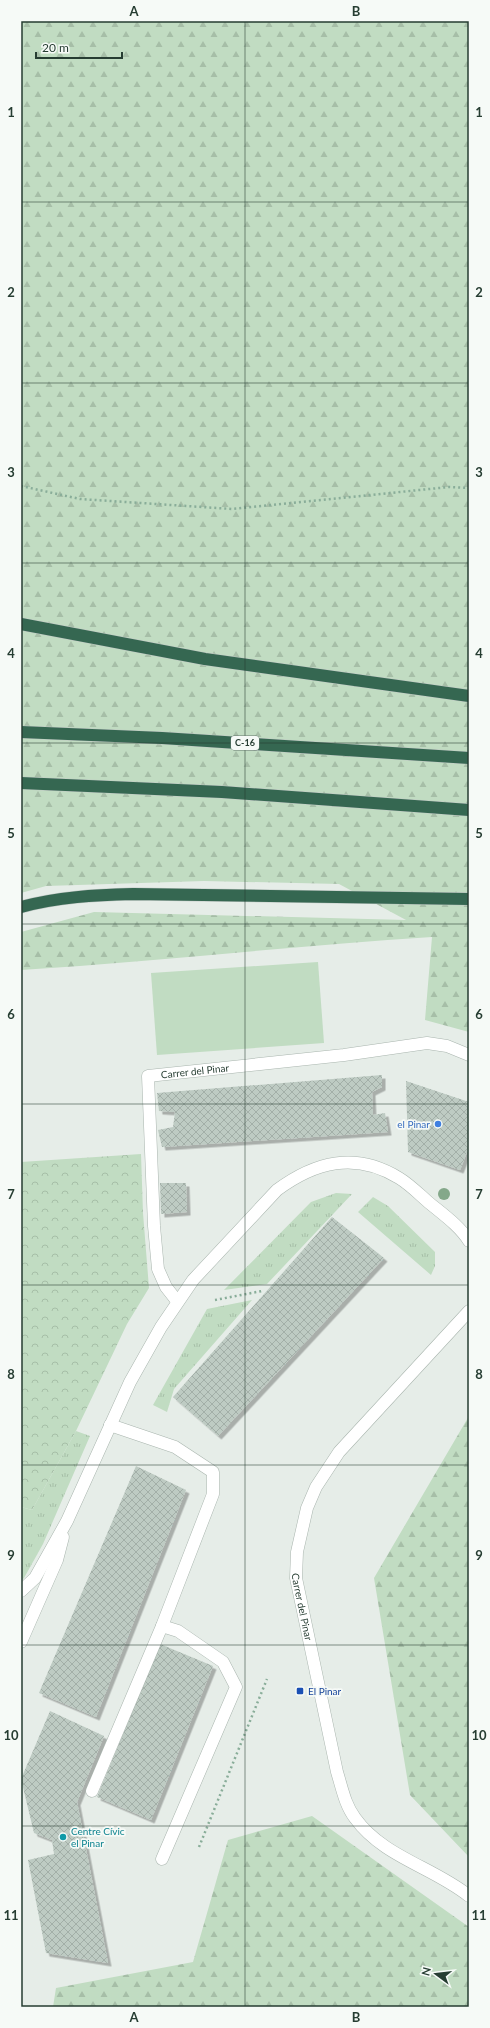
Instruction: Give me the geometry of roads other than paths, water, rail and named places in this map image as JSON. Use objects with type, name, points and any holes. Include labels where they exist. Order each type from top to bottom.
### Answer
[{"type":"highway","points":[[21,624],[205,659],[469,696]]},
{"type":"highway","name":"C-16","points":[[21,732],[178,738],[469,758]]},
{"type":"highway","points":[[21,783],[222,792],[469,810]]},
{"type":"highway","points":[[21,907],[58,899],[93,895],[133,894],[469,899]]},
{"type":"street","name":"Carrer del Pinar","points":[[177,1301],[166,1286],[158,1269],[154,1226],[148,1076],[344,1055],[428,1043],[447,1046],[469,1055]]},
{"type":"street","points":[[21,1591],[35,1578],[67,1521],[144,1354],[177,1301],[193,1280],[277,1190],[291,1180],[321,1166],[354,1162],[385,1170],[400,1178],[468,1236]]},
{"type":"street","name":"Carrer del Pinar","points":[[469,1311],[339,1452],[316,1487],[307,1508],[296,1552],[296,1578],[337,1772],[345,1798],[354,1817],[369,1834],[388,1849],[457,1886],[469,1896]]},
{"type":"street","points":[[92,1791],[162,1626],[213,1494],[213,1472],[175,1446],[110,1425]]},
{"type":"street","points":[[21,1642],[57,1560],[67,1521]]},
{"type":"street","points":[[162,1626],[178,1630],[224,1662],[236,1686],[162,1859]]},
{"type":"place","name":"el Pinar","points":[[438,1124]]},
{"type":"place","name":"El Pinar","points":[[300,1691]]},
{"type":"place","name":"Centre Cívic el Pinar","points":[[63,1837]]}]
